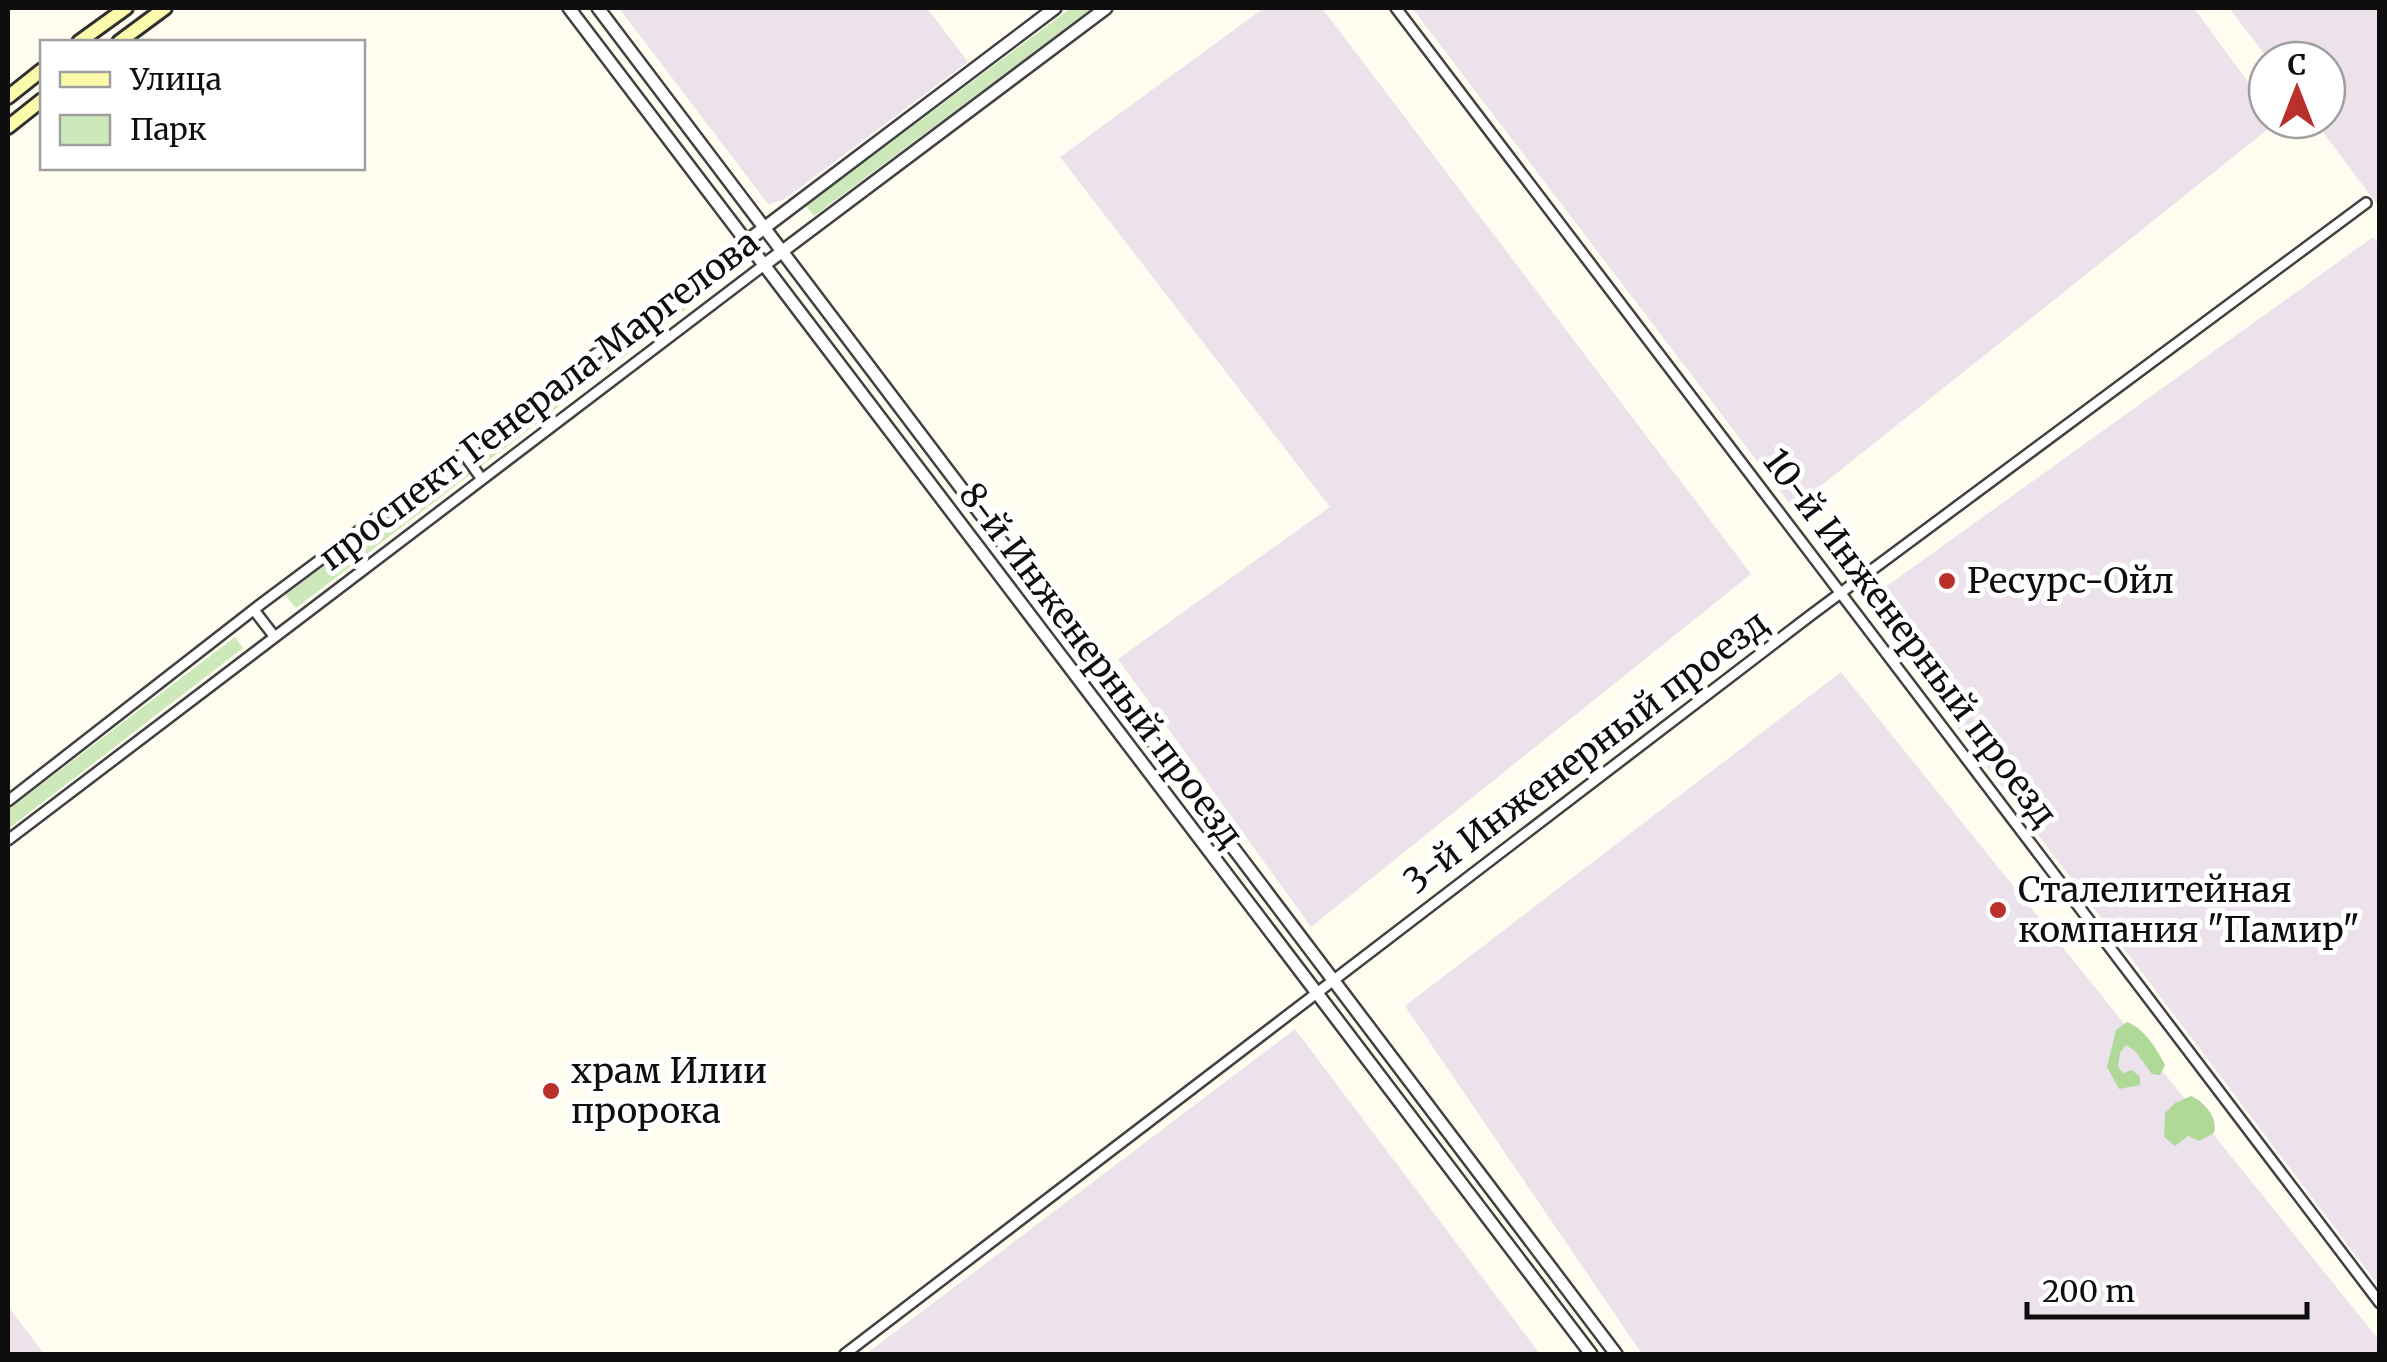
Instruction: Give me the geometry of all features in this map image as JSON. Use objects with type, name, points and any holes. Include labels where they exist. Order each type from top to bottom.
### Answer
[{"type":"main road","points":[[82,40],[126,8]]},
{"type":"main road","points":[[122,40],[165,8]]},
{"type":"main road","points":[[8,96],[40,72]]},
{"type":"main road","points":[[8,127],[40,102]]},
{"type":"street","name":"8-й Инженерный проезд","points":[[569,8],[1591,1354]]},
{"type":"street","name":"8-й Инженерный проезд","points":[[598,8],[1616,1354]]},
{"type":"street","name":"проспект Генерала Маргелова","points":[[8,801],[254,610],[1056,8]]},
{"type":"street","name":"проспект Генерала Маргелова","points":[[8,840],[1106,8]]},
{"type":"street","name":"10-й Инженерный проезд","points":[[1396,8],[2380,1303]]},
{"type":"street","points":[[702,182],[719,169]]},
{"type":"street","name":"3-й Инженерный проезд","points":[[845,1354],[1841,592],[2366,203]]},
{"type":"street","points":[[461,457],[481,478]]},
{"type":"street","points":[[254,610],[274,636]]},
{"type":"street","points":[[1215,861],[1232,849]]},
{"type":"shaded area","points":[[619,8],[927,8],[968,62],[783,200],[768,204]]},
{"type":"shaded area","points":[[1264,8],[1322,8],[1751,574],[1311,927],[1118,659],[1330,507],[1060,157]]},
{"type":"shaded area","points":[[1412,8],[2194,8],[2247,81],[2247,140],[2254,140],[1793,508]]},
{"type":"shaded area","points":[[2229,8],[2379,8],[2379,207],[2329,140],[2347,140],[2347,40],[2254,40]]},
{"type":"shaded area","points":[[2373,237],[2380,245],[2379,1286],[1863,603]]},
{"type":"shaded area","points":[[1841,672],[2379,1340],[2379,1354],[1642,1354],[1405,1006]]},
{"type":"shaded area","points":[[1295,1029],[1540,1354],[866,1354]]},
{"type":"shaded area","points":[[8,1306],[44,1354],[8,1354]]},
{"type":"green space","points":[[1071,8],[1093,8],[814,216],[806,206]]},
{"type":"green space","points":[[731,262],[737,270],[296,608],[285,595]]},
{"type":"green space","points":[[235,637],[243,648],[8,829],[8,810]]},
{"type":"green space","points":[[2127,1022],[2145,1034],[2165,1065],[2160,1075],[2152,1074],[2126,1045],[2118,1067],[2123,1073],[2132,1070],[2140,1077],[2140,1085],[2119,1089],[2107,1067],[2116,1030]]},
{"type":"green space","points":[[2191,1096],[2209,1111],[2214,1133],[2199,1141],[2188,1136],[2175,1146],[2164,1137],[2165,1113]]},
{"type":"place","name":"Ресурс-Ойл","points":[[1947,581]]},
{"type":"place","name":"Сталелитейная компания \"Памир\"","points":[[1998,910]]},
{"type":"place","name":"храм Илии пророка","points":[[551,1091]]}]
